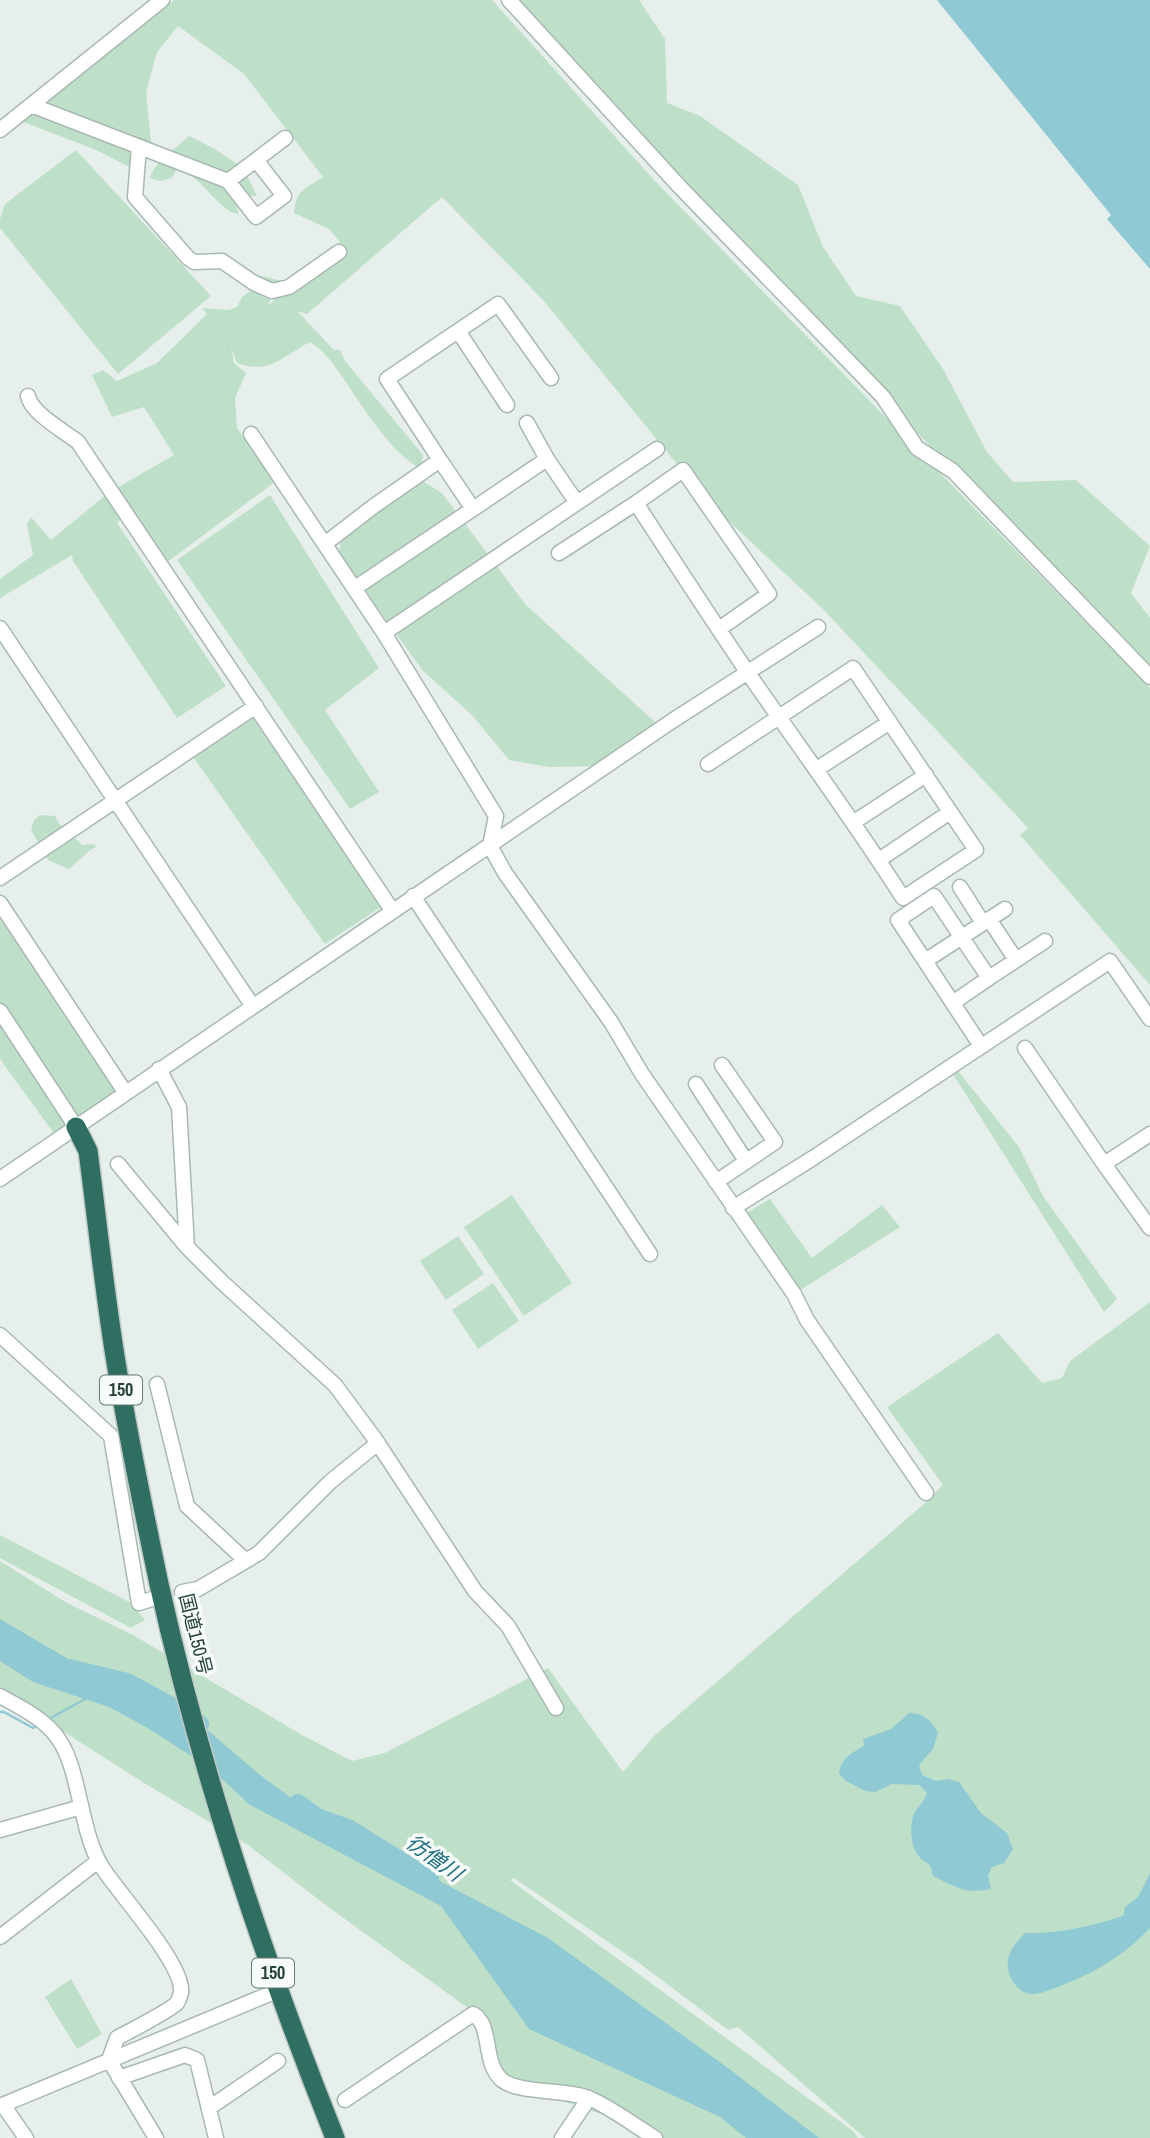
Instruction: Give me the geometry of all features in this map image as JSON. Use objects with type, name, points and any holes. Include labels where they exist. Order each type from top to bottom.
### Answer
[{"type":"highway","name":"国道150号","points":[[76,1127],[88,1151],[115,1356],[146,1521],[177,1652],[218,1806],[279,1990],[335,2138]]},
{"type":"street","points":[[0,130],[162,0]]},
{"type":"street","points":[[509,0],[679,186],[883,397],[917,447],[953,471],[1150,677]]},
{"type":"street","points":[[31,106],[228,181],[256,217],[284,196],[256,160]]},
{"type":"street","points":[[228,181],[285,138]]},
{"type":"street","points":[[139,147],[135,197],[194,262],[222,261],[254,283],[272,291],[289,287],[339,252]]},
{"type":"street","points":[[473,509],[387,379],[498,304],[551,378]]},
{"type":"street","points":[[458,331],[507,405]]},
{"type":"street","points":[[28,396],[29,404],[37,412],[78,442],[392,910]]},
{"type":"street","points":[[527,424],[577,503]]},
{"type":"street","points":[[251,434],[384,633],[496,816],[490,845],[505,873],[611,1022],[642,1074],[794,1294],[807,1320],[926,1493]]},
{"type":"street","points":[[384,633],[657,449]]},
{"type":"street","points":[[355,588],[547,459]]},
{"type":"street","points":[[326,543],[440,460]]},
{"type":"street","points":[[559,553],[683,470],[769,594],[719,629]]},
{"type":"street","points":[[636,503],[748,673],[778,715],[817,769],[854,822],[903,898],[976,850],[853,668],[778,715],[708,764]]},
{"type":"street","points":[[0,1179],[392,910],[818,626]]},
{"type":"street","points":[[0,628],[253,1005]]},
{"type":"street","points":[[0,878],[256,706]]},
{"type":"street","points":[[817,769],[890,722]]},
{"type":"street","points":[[854,822],[926,775]]},
{"type":"street","points":[[879,860],[950,812]]},
{"type":"street","points":[[960,887],[1016,960]]},
{"type":"street","points":[[413,896],[650,1254]]},
{"type":"street","points":[[981,1046],[898,920],[934,896],[989,978]]},
{"type":"street","points":[[1,907],[125,1092]]},
{"type":"street","points":[[925,961],[1004,909]]},
{"type":"street","points":[[954,1003],[1045,941]]},
{"type":"street","points":[[733,1208],[1110,961],[1150,1019]]},
{"type":"street","points":[[0,1011],[76,1127]]},
{"type":"street","points":[[1025,1048],[1150,1228]]},
{"type":"street","points":[[716,1182],[775,1142],[723,1065]]},
{"type":"street","points":[[159,1069],[179,1107],[187,1247]]},
{"type":"street","points":[[696,1084],[746,1161]]},
{"type":"street","points":[[1104,1164],[1150,1134]]},
{"type":"street","points":[[117,1164],[187,1247],[335,1385],[378,1443],[475,1591],[508,1626],[556,1708]]},
{"type":"street","points":[[0,1335],[111,1436],[139,1602],[152,1600]]},
{"type":"street","points":[[157,1384],[187,1506],[246,1561]]},
{"type":"street","points":[[182,1592],[198,1589],[246,1561],[275,1539],[330,1482],[378,1443]]},
{"type":"street","points":[[0,1696],[45,1723],[56,1734],[67,1755],[90,1843],[98,1861],[111,1883],[166,1955],[181,1991],[177,2003],[117,2038],[110,2060],[156,2138]]},
{"type":"street","points":[[0,1830],[81,1807]]},
{"type":"street","points":[[0,1937],[98,1861]]},
{"type":"street","points":[[26,2138],[2,2106],[279,1990]]},
{"type":"street","points":[[345,2100],[473,2014],[479,2017],[483,2025],[492,2069],[503,2081],[589,2098],[655,2138]]},
{"type":"street","points":[[120,2078],[185,2055],[197,2060],[216,2138]]},
{"type":"street","points":[[209,2108],[278,2062]]},
{"type":"street","points":[[562,2138],[589,2098]]},
{"type":"green space","points":[[174,0],[492,0],[654,180],[1150,688],[1150,985],[1020,835],[1028,828],[822,608],[707,501],[544,301],[442,197],[307,314],[297,311],[334,350],[340,350],[345,361],[423,455],[421,469],[388,440],[332,363],[310,342],[275,362],[258,367],[237,363],[231,347],[234,363],[246,373],[235,398],[237,428],[275,482],[162,566],[126,514],[117,523],[226,686],[177,718],[73,561],[72,555],[0,598],[0,579],[33,555],[27,524],[31,517],[51,540],[108,493],[174,455],[144,407],[112,417],[92,375],[103,370],[117,381],[157,363],[207,314],[202,308],[228,310],[237,307],[242,297],[253,289],[270,299],[269,306],[278,295],[236,269],[278,280],[295,280],[340,242],[329,229],[294,213],[300,194],[323,177],[244,74],[178,26],[157,52],[146,92],[152,151],[131,168],[96,150],[21,121]]},
{"type":"green space","points":[[509,0],[639,0],[665,39],[667,103],[700,116],[798,185],[823,247],[856,296],[900,306],[943,369],[987,452],[1013,482],[1076,480],[1150,546],[1131,593],[1150,618],[1150,677],[597,97]]},
{"type":"green space","points":[[189,136],[215,149],[244,169],[257,196],[236,194],[238,214],[223,206],[195,178],[177,168],[172,178],[160,181],[150,178],[161,160]]},
{"type":"green space","points":[[76,150],[211,296],[118,374],[0,228],[5,204]]},
{"type":"green space","points":[[422,481],[442,493],[526,605],[655,722],[640,743],[606,766],[549,767],[509,760],[472,715],[423,671],[338,554],[343,536],[386,498]]},
{"type":"green space","points":[[270,495],[379,668],[325,710],[379,792],[350,809],[177,560]]},
{"type":"green space","points":[[248,711],[387,903],[325,944],[189,751]]},
{"type":"green space","points":[[40,815],[55,816],[82,845],[93,844],[96,847],[69,869],[48,860],[31,830],[34,820]]},
{"type":"green space","points":[[0,911],[125,1092],[58,1139],[0,1059]]},
{"type":"green space","points":[[958,1071],[1019,1147],[1043,1196],[1117,1299],[1104,1312],[953,1074]]},
{"type":"green space","points":[[512,1195],[572,1283],[524,1316],[464,1227]]},
{"type":"green space","points":[[770,1199],[812,1258],[882,1205],[900,1227],[794,1294],[740,1217]]},
{"type":"green space","points":[[458,1236],[484,1274],[446,1300],[420,1261]]},
{"type":"green space","points":[[493,1283],[519,1321],[478,1349],[452,1310]]},
{"type":"green space","points":[[1150,1302],[1150,2138],[865,2138],[738,2027],[728,2030],[639,1963],[514,1878],[510,1880],[853,2131],[858,2138],[653,2138],[634,2125],[503,2081],[472,2011],[248,1845],[144,1783],[0,1691],[0,1561],[67,1603],[133,1635],[302,1735],[352,1761],[385,1753],[548,1668],[623,1772],[655,1735],[943,1485],[887,1407],[998,1333],[1042,1383],[1062,1378],[1070,1361]]},
{"type":"green space","points":[[0,1535],[131,1603],[145,1620],[131,1628],[0,1558]]},
{"type":"green space","points":[[71,1979],[102,2034],[77,2049],[45,1997]]},
{"type":"water","points":[[937,0],[1150,0],[1150,269],[1107,219],[1111,215]]},
{"type":"water","points":[[0,1619],[92,1673],[192,1717],[260,1775],[317,1817],[548,1938],[728,2068],[819,2138],[746,2138],[720,2117],[529,2029],[441,1906],[250,1805],[210,1768],[146,1727],[109,1707],[33,1682],[0,1661]]},
{"type":"water","points":[[909,1713],[926,1718],[938,1733],[933,1749],[919,1765],[922,1775],[936,1781],[948,1779],[959,1782],[981,1813],[1007,1833],[1013,1849],[1004,1863],[992,1867],[988,1876],[991,1889],[961,1889],[933,1876],[929,1865],[915,1851],[911,1834],[912,1822],[927,1793],[919,1785],[892,1784],[875,1792],[865,1791],[839,1774],[844,1760],[864,1746],[863,1739],[891,1729]]},
{"type":"water","points":[[1150,1873],[1150,1928],[1129,1947],[1094,1971],[1042,1993],[1028,1993],[1018,1988],[1011,1978],[1008,1960],[1014,1945],[1025,1933],[1075,1929],[1123,1916],[1125,1907],[1138,1897]]},
{"type":"waterway","name":"彷僧川","points":[[69,1668],[127,1682],[200,1724]]},
{"type":"waterway","points":[[49,1719],[85,1699]]},
{"type":"waterway","points":[[0,1712],[33,1728],[36,1726]]},
{"type":"waterway","name":"彷僧川","points":[[298,1803],[317,1817],[348,1828],[430,1879]]}]
